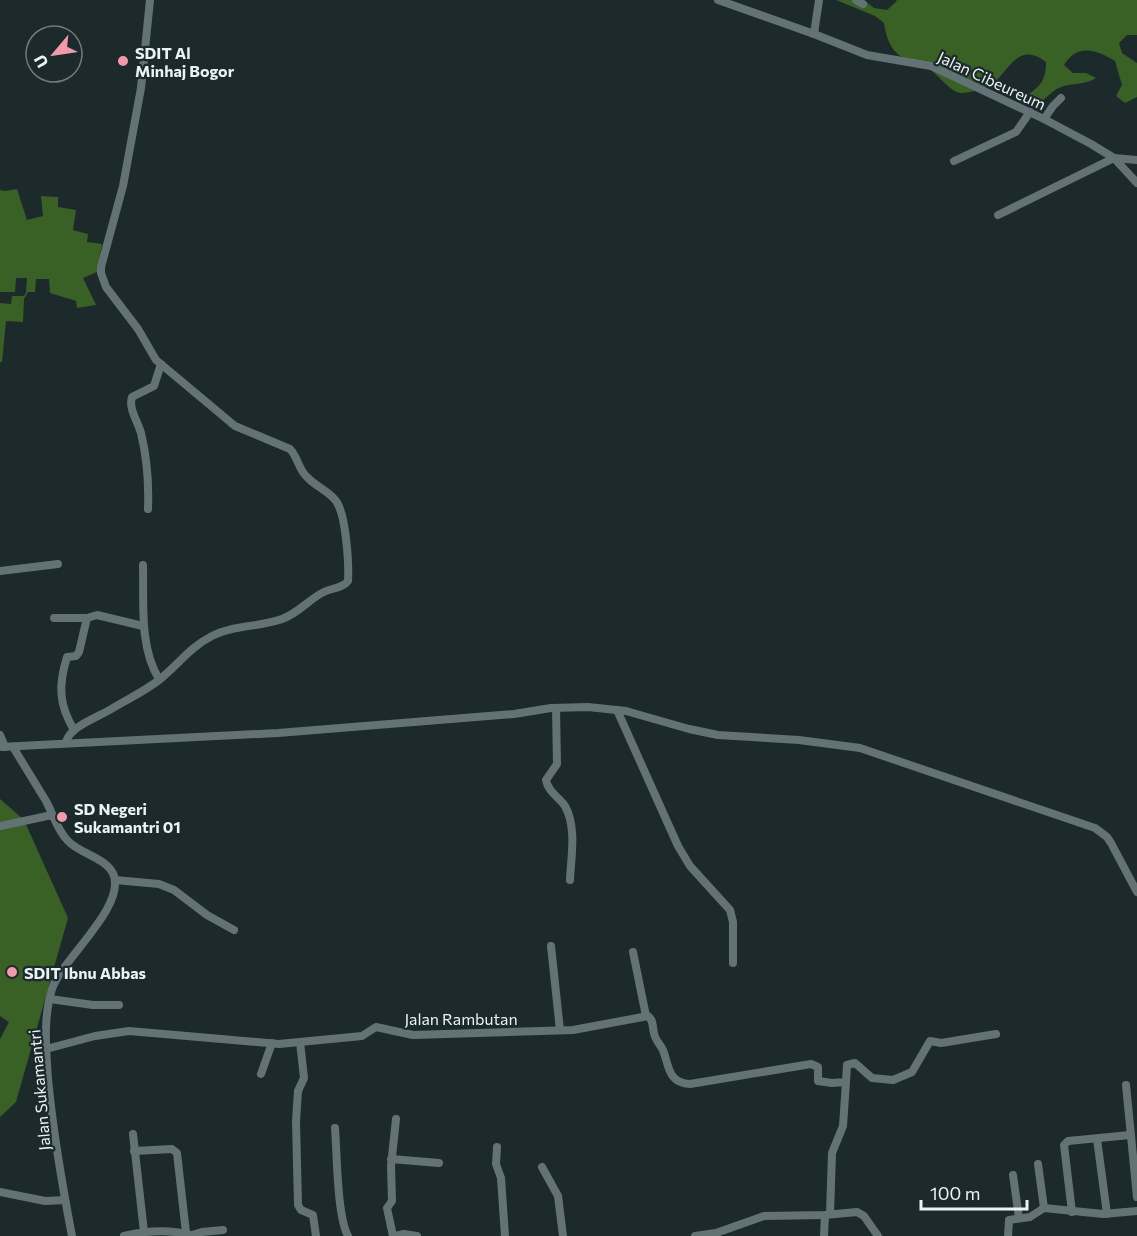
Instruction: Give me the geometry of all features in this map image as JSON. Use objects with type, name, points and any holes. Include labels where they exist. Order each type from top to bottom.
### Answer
[{"type":"street","points":[[66,742],[74,730],[95,720],[159,680],[188,651],[211,636],[266,625],[286,618],[313,597],[345,584],[349,578],[343,520],[336,501],[302,472],[290,449],[235,426],[152,356],[138,329],[111,295],[101,273],[123,186],[141,88],[150,0]]},
{"type":"street","name":"Jalan Cibeureum","points":[[718,0],[867,55],[931,66],[1044,119],[1114,158],[1137,183]]},
{"type":"street","points":[[814,34],[819,0]]},
{"type":"street","points":[[1044,119],[1061,98]]},
{"type":"street","points":[[954,161],[1016,132],[1030,112]]},
{"type":"street","points":[[998,215],[1114,158],[1137,160]]},
{"type":"street","points":[[148,509],[147,466],[140,432],[130,403],[132,397],[154,386],[161,364]]},
{"type":"street","points":[[0,571],[58,564]]},
{"type":"street","points":[[143,566],[143,626],[152,663],[159,680]]},
{"type":"street","points":[[54,618],[87,618],[97,615],[143,626]]},
{"type":"street","points":[[74,730],[62,706],[62,677],[68,657],[76,656],[79,652],[87,618]]},
{"type":"street","points":[[6,747],[66,742],[278,733],[588,706],[617,710],[710,734],[799,740],[868,750],[948,776],[1016,802],[1095,828],[1111,843],[1137,892]]},
{"type":"street","points":[[556,708],[557,764],[546,780],[547,787],[563,804],[570,819],[572,836],[570,880]]},
{"type":"street","points":[[617,710],[678,846],[690,866],[730,910],[733,922],[733,963]]},
{"type":"street","points":[[0,735],[68,841],[107,867],[115,880],[159,884],[174,890],[207,915],[234,930]]},
{"type":"street","points":[[0,826],[52,814]]},
{"type":"street","name":"Jalan Sukamantri","points":[[72,1236],[51,1109],[46,1020],[59,972],[100,920],[113,892],[115,880]]},
{"type":"street","points":[[551,946],[561,1030]]},
{"type":"street","points":[[633,952],[646,1016],[652,1020],[666,1067],[676,1080],[690,1084],[811,1064],[818,1067],[818,1081],[846,1082]]},
{"type":"street","points":[[50,999],[93,1005],[119,1005]]},
{"type":"street","name":"Jalan Rambutan","points":[[46,1049],[95,1036],[129,1032],[272,1043],[362,1036],[376,1026],[413,1035],[561,1030],[646,1016]]},
{"type":"street","points":[[824,1236],[828,1215],[832,1152],[843,1125],[847,1065],[855,1063],[872,1078],[893,1080],[912,1072],[930,1041],[941,1043],[996,1034]]},
{"type":"street","points":[[300,1042],[304,1078],[298,1092],[296,1121],[298,1205],[301,1210],[314,1216],[316,1236]]},
{"type":"street","points":[[261,1074],[272,1043]]},
{"type":"street","points":[[1126,1086],[1133,1119],[1130,1136],[1137,1197]]},
{"type":"street","points":[[396,1119],[391,1159],[392,1201],[387,1208],[394,1236],[404,1234],[417,1236]]},
{"type":"street","points":[[335,1128],[344,1229],[348,1236]]},
{"type":"street","points":[[133,1134],[144,1232]]},
{"type":"street","points":[[1072,1212],[1064,1145],[1068,1141],[1130,1136]]},
{"type":"street","points":[[1097,1139],[1107,1214]]},
{"type":"street","points":[[497,1147],[496,1164],[501,1178],[505,1236]]},
{"type":"street","points":[[134,1151],[172,1149],[177,1153],[191,1235]]},
{"type":"street","points":[[391,1159],[439,1163]]},
{"type":"street","points":[[1038,1164],[1044,1208]]},
{"type":"street","points":[[543,1167],[558,1196],[563,1236]]},
{"type":"street","points":[[1013,1174],[1019,1218]]},
{"type":"street","points":[[0,1192],[45,1201],[65,1200]]},
{"type":"street","points":[[1008,1236],[1007,1223],[1009,1220],[1030,1217],[1044,1208],[1107,1214],[1137,1210]]},
{"type":"street","points":[[695,1236],[716,1233],[764,1216],[857,1212],[861,1213],[878,1236]]},
{"type":"street","points":[[124,1236],[168,1231],[191,1235],[223,1230]]},
{"type":"green space","points":[[836,0],[864,0],[874,8],[887,10],[896,0],[1137,0],[1137,35],[1127,35],[1119,43],[1122,53],[1137,63],[1137,97],[1125,103],[1116,96],[1122,85],[1115,61],[1088,51],[1075,54],[1064,65],[1073,73],[1086,73],[1096,78],[1088,82],[1060,87],[1036,105],[1029,94],[1042,81],[1046,62],[1030,55],[1018,58],[989,86],[970,92],[957,92],[925,66],[899,55],[889,43],[884,23],[875,16]]},
{"type":"green space","points":[[17,189],[27,220],[43,216],[41,196],[58,197],[58,207],[76,210],[73,230],[88,234],[87,242],[102,244],[97,272],[83,278],[96,305],[77,308],[76,301],[50,293],[49,279],[36,279],[35,292],[28,292],[24,299],[23,322],[6,321],[2,362],[0,362],[0,303],[11,304],[12,296],[24,296],[26,293],[27,278],[16,278],[15,292],[0,292],[0,190]]},
{"type":"green space","points":[[0,799],[24,820],[68,918],[16,1102],[0,1117],[0,1039],[9,1022],[0,1016]]},
{"type":"place","name":"SDIT Al Minhaj Bogor","points":[[123,61]]},
{"type":"place","name":"SD Negeri Sukamantri 01","points":[[62,817]]},
{"type":"place","name":"SDIT Ibnu Abbas","points":[[12,972]]}]
